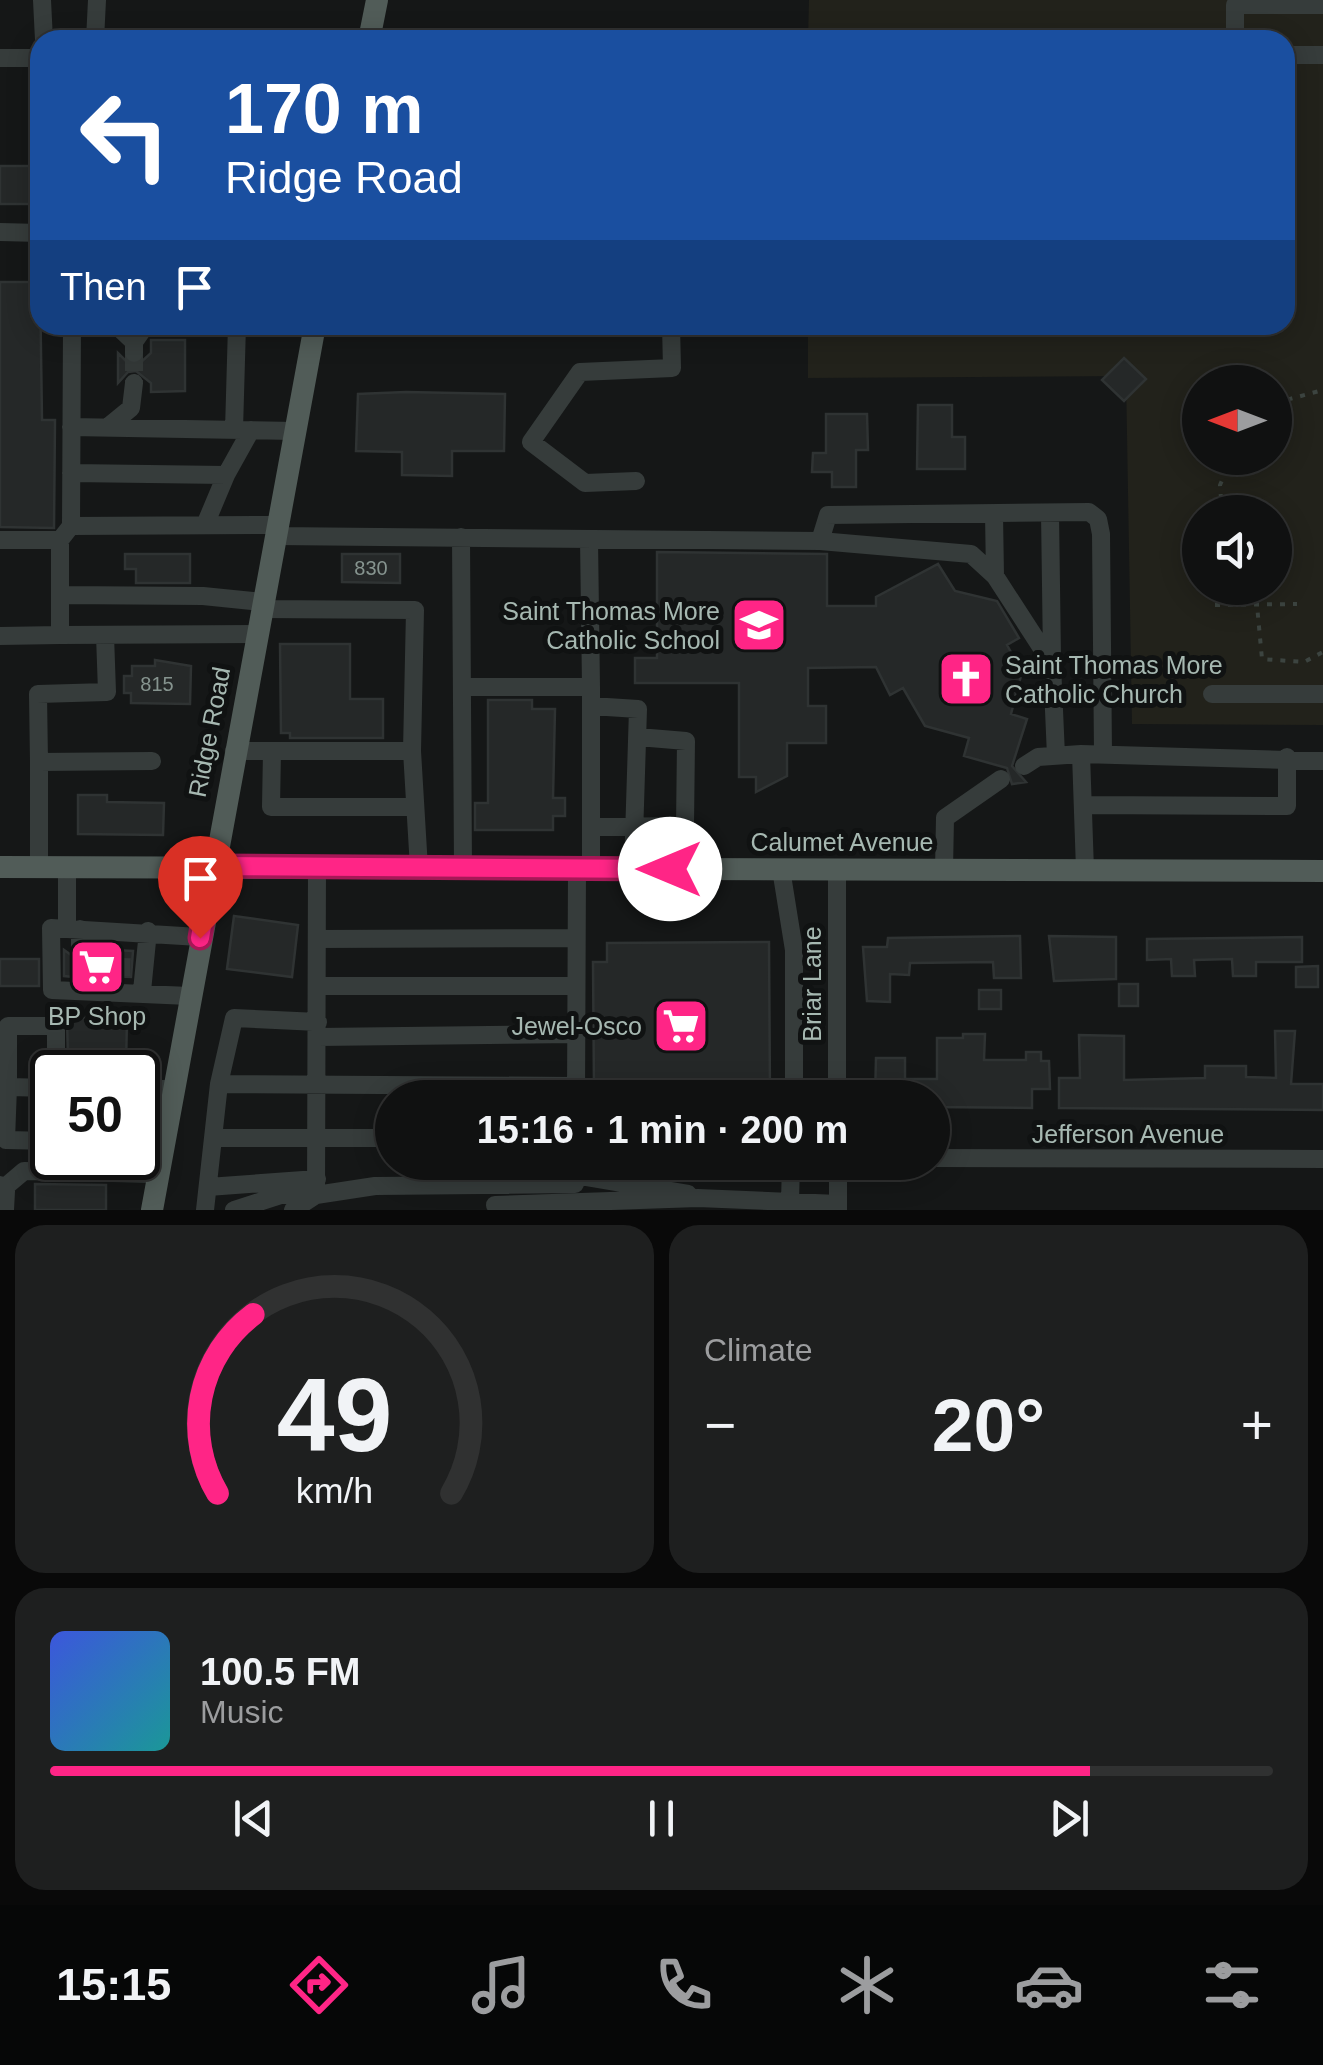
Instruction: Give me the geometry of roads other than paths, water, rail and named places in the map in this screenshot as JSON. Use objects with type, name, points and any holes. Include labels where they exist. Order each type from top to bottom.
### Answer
[{"type":"main road","points":[[371,30],[377,0]]},
{"type":"main road","name":"Ridge Road","points":[[160,1161],[212,866],[316,335]]},
{"type":"main road","name":"Calumet Avenue","points":[[1,871],[67,866],[1323,871]]},
{"type":"main road","name":"Ridge Road","points":[[152,1210],[157,1180]]},
{"type":"street","points":[[42,0],[44,30]]},
{"type":"street","points":[[96,30],[97,0]]},
{"type":"street","points":[[1236,30],[1236,6],[1323,6]]},
{"type":"street","points":[[1295,55],[1323,55]]},
{"type":"street","points":[[0,58],[30,58]]},
{"type":"street","points":[[0,232],[30,233]]},
{"type":"street","points":[[60,635],[71,473],[72,335]]},
{"type":"street","points":[[124,335],[134,348],[141,335]]},
{"type":"street","points":[[205,526],[242,430],[237,335]]},
{"type":"street","points":[[636,481],[585,483],[531,442],[580,372],[672,368],[671,335]]},
{"type":"street","points":[[106,428],[131,408],[134,383]]},
{"type":"street","points":[[71,427],[295,430]]},
{"type":"street","points":[[71,473],[226,475]]},
{"type":"street","points":[[820,541],[828,515],[1089,512],[1098,520],[1103,754]]},
{"type":"street","points":[[1050,513],[1056,756]]},
{"type":"street","points":[[994,514],[995,576]]},
{"type":"street","points":[[0,540],[205,526],[461,537],[820,541],[971,554],[995,576],[1052,664]]},
{"type":"street","points":[[461,537],[463,868]]},
{"type":"street","points":[[576,1080],[576,938],[591,827],[589,539]]},
{"type":"street","points":[[60,595],[203,596],[262,606],[415,610],[412,750],[418,868]]},
{"type":"street","points":[[0,636],[256,634]]},
{"type":"street","points":[[39,867],[38,694],[106,692],[105,635]]},
{"type":"street","points":[[462,687],[591,696],[638,709],[633,869]]},
{"type":"street","points":[[1212,694],[1323,694]]},
{"type":"street","points":[[591,827],[686,826],[686,741],[638,738]]},
{"type":"street","points":[[234,751],[412,750]]},
{"type":"street","points":[[272,751],[271,807],[415,807]]},
{"type":"street","points":[[1081,754],[1085,870]]},
{"type":"street","points":[[1024,766],[1038,757],[1081,754],[1323,761]]},
{"type":"street","points":[[1084,805],[1287,806],[1288,757]]},
{"type":"street","points":[[39,762],[152,761]]},
{"type":"street","points":[[944,870],[946,818],[1001,779]]},
{"type":"street","points":[[67,866],[73,929],[80,950]]},
{"type":"street","points":[[317,867],[317,1138],[322,1189],[348,1210]]},
{"type":"street","points":[[782,869],[794,950],[794,1080]]},
{"type":"street","name":"Briar Lane","points":[[837,870],[838,1080]]},
{"type":"street","points":[[189,996],[142,991],[121,984],[79,983],[52,990],[51,928],[200,938]]},
{"type":"street","points":[[122,930],[122,950]]},
{"type":"street","points":[[142,991],[148,932]]},
{"type":"street","points":[[317,939],[576,938]]},
{"type":"street","points":[[318,986],[576,986]]},
{"type":"street","points":[[0,1007],[8,1026],[6,1140],[30,1141]]},
{"type":"street","points":[[205,1210],[218,1084],[234,1018],[318,1029],[576,1034]]},
{"type":"street","points":[[8,1026],[56,1026],[56,1050]]},
{"type":"street","points":[[218,1084],[375,1087]]},
{"type":"street","points":[[8,1087],[30,1088]]},
{"type":"street","points":[[160,1089],[173,1089]]},
{"type":"street","points":[[213,1138],[375,1138]]},
{"type":"street","name":"Jefferson Avenue","points":[[950,1158],[1323,1159]]},
{"type":"street","points":[[5,1210],[2,1186],[30,1171]]},
{"type":"street","points":[[208,1187],[322,1189],[575,1184],[575,1180]]},
{"type":"street","points":[[586,1180],[683,1192],[698,1198]]},
{"type":"street","points":[[778,1204],[785,1180]]},
{"type":"street","points":[[495,1205],[698,1198],[838,1207],[838,1180]]},
{"type":"street","points":[[234,1210],[322,1189]]},
{"type":"street","points":[[293,1210],[322,1189]]},
{"type":"street","points":[[530,1210],[759,1210],[778,1204]]},
{"type":"tunnel","points":[[134,353],[134,383]]},
{"type":"tunnel","points":[[79,976],[80,950]]},
{"type":"tunnel","points":[[121,976],[122,950]]},
{"type":"place","name":"Saint Thomas More Catholic School","points":[[759,625]]},
{"type":"place","name":"Saint Thomas More Catholic Church","points":[[966,679]]},
{"type":"place","name":"BP Shop","points":[[97,967]]},
{"type":"place","name":"Jewel-Osco","points":[[681,1026]]}]
